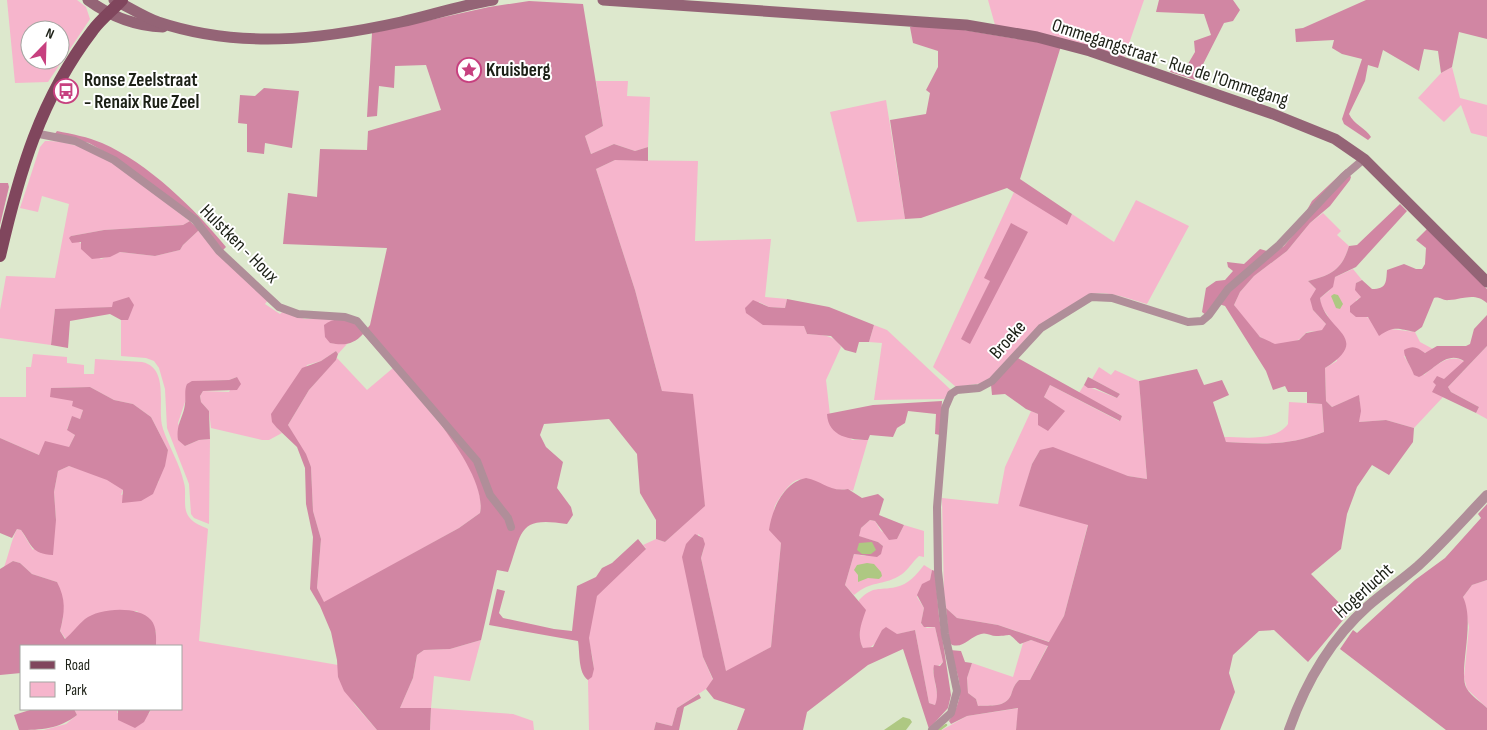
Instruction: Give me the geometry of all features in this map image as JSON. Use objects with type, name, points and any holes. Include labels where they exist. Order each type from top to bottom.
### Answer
[{"type":"main road","points":[[88,0],[109,13],[148,26],[180,28]]},
{"type":"main road","points":[[0,256],[11,208],[34,133],[73,56],[118,1],[156,21],[211,36],[241,40],[303,39],[364,30],[493,0]]},
{"type":"main road","name":"Ommegangstraat - Rue de l'Ommegang","points":[[603,0],[684,3],[994,28],[1050,40],[1124,62],[1320,132],[1345,145],[1364,159],[1487,282]]},
{"type":"street","name":"Hulstken - Houx","points":[[34,133],[75,141],[114,160],[195,220],[219,251],[279,307],[298,314],[345,317],[357,321],[477,461],[490,495],[508,518],[511,527]]},
{"type":"street","name":"Broeke","points":[[932,730],[951,712],[956,691],[941,610],[937,540],[945,408],[949,396],[957,390],[979,388],[992,381],[1041,328],[1091,297],[1112,298],[1188,322],[1202,321],[1210,315],[1228,289],[1279,246],[1344,176],[1364,159]]},
{"type":"street","name":"Hogerlucht","points":[[1289,730],[1310,683],[1328,651],[1367,607],[1419,565],[1487,495]]},
{"type":"green space","points":[[7,0],[77,0],[86,7],[90,19],[70,49],[70,20],[20,20],[20,70],[56,70],[48,82],[15,83]]},
{"type":"green space","points":[[988,0],[1144,0],[1124,58],[995,25]]},
{"type":"green space","points":[[1452,67],[1460,98],[1487,105],[1487,137],[1471,133],[1461,105],[1444,122],[1418,98],[1441,73]]},
{"type":"green space","points":[[596,81],[628,81],[627,96],[650,97],[648,147],[635,151],[614,144],[591,154],[585,136],[603,126]]},
{"type":"green space","points":[[886,100],[905,219],[857,222],[830,112]]},
{"type":"green space","points":[[45,141],[65,143],[84,148],[103,158],[140,182],[190,221],[183,225],[104,230],[71,236],[101,259],[120,252],[155,256],[180,250],[199,230],[220,256],[268,300],[265,304],[280,314],[282,312],[305,319],[335,319],[330,343],[347,344],[338,354],[336,351],[321,361],[307,365],[277,428],[282,433],[269,440],[211,428],[209,411],[201,402],[200,396],[203,391],[229,392],[237,377],[229,380],[198,381],[186,399],[178,423],[185,446],[199,440],[210,439],[209,524],[194,518],[191,514],[189,484],[167,428],[165,389],[159,368],[154,361],[146,358],[121,356],[121,320],[128,320],[113,307],[55,310],[51,345],[0,338],[0,310],[6,276],[55,278],[69,204],[42,196],[38,212],[20,208],[40,147]]},
{"type":"green space","points":[[615,160],[698,161],[695,241],[771,239],[765,297],[787,299],[785,308],[769,307],[759,302],[763,325],[804,325],[807,334],[831,337],[838,343],[841,347],[826,380],[830,415],[827,414],[852,440],[868,440],[853,491],[829,488],[807,479],[802,479],[791,484],[779,499],[775,506],[774,520],[781,543],[771,647],[726,672],[701,558],[704,542],[698,534],[703,657],[713,680],[706,689],[677,708],[672,726],[656,722],[654,730],[589,730],[588,680],[593,672],[589,635],[592,613],[596,598],[600,592],[646,548],[643,545],[656,539],[665,542],[705,505],[662,391],[635,290],[596,169]]},
{"type":"green space","points":[[1014,192],[1067,224],[1072,214],[1114,242],[1136,200],[1189,226],[1147,304],[1110,294],[1095,293],[1088,295],[1040,325],[991,377],[983,383],[956,387],[933,367]],"holes":[[[1028,232],[962,339],[991,280],[985,278]]]},
{"type":"green space","points":[[1323,213],[1341,231],[1337,235],[1349,246],[1339,266],[1329,274],[1308,281],[1316,289],[1313,310],[1326,324],[1323,330],[1307,332],[1299,339],[1287,344],[1269,342],[1253,330],[1234,305],[1240,292],[1254,276],[1287,251],[1310,223]]},
{"type":"green space","points":[[1353,269],[1362,280],[1356,283],[1362,297],[1356,300],[1360,315],[1387,328],[1415,332],[1420,342],[1433,349],[1429,352],[1404,356],[1412,369],[1424,375],[1448,359],[1459,359],[1465,362],[1437,385],[1433,392],[1443,397],[1414,428],[1386,420],[1359,422],[1360,400],[1348,400],[1332,407],[1326,401],[1325,368],[1337,361],[1328,316],[1321,306],[1320,298],[1329,291],[1335,277]]},
{"type":"green space","points":[[874,325],[887,330],[951,390],[944,399],[874,400],[882,343],[869,342]]},
{"type":"green space","points":[[1487,346],[1487,419],[1476,413],[1479,407],[1451,392],[1448,387]]},
{"type":"green space","points":[[33,354],[67,357],[67,363],[84,365],[84,374],[94,374],[95,359],[142,362],[151,366],[157,372],[161,391],[161,421],[165,436],[182,476],[187,513],[193,521],[208,529],[199,641],[338,665],[338,677],[355,705],[377,730],[44,730],[66,724],[77,715],[74,710],[118,710],[117,713],[149,714],[151,710],[182,710],[182,645],[156,645],[156,632],[137,611],[113,611],[97,614],[84,622],[66,639],[60,631],[63,618],[57,582],[32,574],[20,563],[13,561],[4,567],[17,529],[21,530],[33,550],[56,520],[54,492],[58,471],[69,466],[98,475],[118,485],[123,490],[121,495],[158,483],[168,450],[151,417],[133,404],[114,400],[90,387],[51,388],[73,401],[83,410],[80,419],[72,417],[67,429],[75,435],[69,447],[39,455],[0,438],[0,397],[26,397],[26,367],[31,367]]},
{"type":"green space","points":[[337,358],[367,390],[393,368],[450,436],[463,457],[474,477],[480,496],[480,513],[459,528],[324,603],[317,588],[321,539],[313,511],[311,467],[288,425],[309,390]]},
{"type":"green space","points":[[1099,367],[1111,375],[1115,370],[1139,381],[1147,479],[1128,476],[1040,450],[1032,464],[1020,506],[1088,524],[1064,616],[1050,642],[998,625],[957,618],[946,608],[944,594],[942,498],[998,504],[1005,467],[1031,411],[1038,414],[1064,411],[1044,397],[1050,385],[1119,421],[1122,416],[1079,393],[1084,385],[1117,398],[1120,394],[1092,379]]},
{"type":"green space","points":[[1289,402],[1322,404],[1324,432],[1287,442],[1226,442],[1224,437],[1259,437],[1275,434],[1282,430],[1288,424]]},
{"type":"green space","points":[[870,520],[875,521],[881,531],[897,539],[904,525],[924,531],[924,557],[919,556],[899,576],[866,587],[854,595],[845,585],[854,554],[865,556],[883,546],[878,542],[858,536],[861,528]]},
{"type":"green space","points":[[924,565],[932,570],[930,580],[917,597],[924,608],[921,624],[927,628],[935,627],[943,662],[933,670],[938,700],[935,705],[929,703],[915,630],[895,634],[868,648],[863,648],[860,642],[859,600],[873,590],[896,587],[908,582]]},
{"type":"green space","points":[[1487,580],[1487,708],[1467,689],[1464,677],[1469,627],[1463,597],[1472,585]]},
{"type":"green space","points":[[481,640],[470,681],[434,676],[431,708],[400,708],[413,678],[417,655],[424,650],[450,649]]},
{"type":"green space","points":[[1031,640],[1048,645],[1030,680],[1019,680],[1008,699],[1001,704],[978,706],[976,699],[968,693],[967,678],[972,663],[1013,677],[1023,643]]},
{"type":"green space","points":[[431,708],[513,714],[533,721],[534,730],[430,730]]},
{"type":"green space","points":[[1019,708],[1016,730],[942,730],[967,716]]},
{"type":"shaded area","points":[[1159,0],[1233,0],[1240,10],[1233,21],[1224,23],[1195,80],[1170,72],[1172,66],[1185,69],[1195,52],[1194,41],[1211,35],[1204,14],[1156,12]]},
{"type":"shaded area","points":[[1366,0],[1487,0],[1487,39],[1459,32],[1452,67],[1441,73],[1438,51],[1424,49],[1419,71],[1383,50],[1378,68],[1368,65],[1365,81],[1349,114],[1369,134],[1371,137],[1368,140],[1344,124],[1342,119],[1362,59],[1342,54],[1332,48],[1334,40],[1296,42],[1295,29],[1303,28]]},
{"type":"shaded area","points":[[529,1],[583,4],[603,126],[585,136],[591,154],[614,144],[635,151],[648,147],[648,161],[615,160],[596,169],[635,290],[662,391],[693,394],[705,506],[665,542],[656,539],[656,520],[640,493],[637,454],[609,419],[544,424],[540,435],[546,447],[563,462],[557,488],[571,507],[573,515],[567,524],[539,522],[530,525],[524,530],[508,572],[497,570],[481,640],[450,649],[424,650],[417,655],[413,678],[400,708],[431,708],[430,730],[377,730],[344,691],[338,677],[337,660],[331,632],[320,606],[310,589],[313,537],[306,504],[305,468],[297,447],[272,422],[271,414],[302,368],[321,361],[336,351],[338,354],[336,360],[309,390],[288,425],[306,454],[311,467],[313,511],[321,539],[317,588],[324,602],[459,528],[480,513],[479,493],[470,470],[456,445],[437,419],[363,334],[353,342],[345,344],[330,343],[325,337],[324,325],[335,320],[345,320],[366,330],[370,325],[387,248],[283,244],[288,193],[317,197],[320,149],[367,150],[368,131],[441,110],[426,65],[395,66],[394,88],[379,86],[377,116],[367,117],[372,33],[489,7]]},
{"type":"shaded area","points":[[928,24],[1061,46],[1020,179],[1072,214],[1067,225],[1007,188],[921,218],[905,219],[890,120],[926,114],[930,93],[926,90],[938,67],[938,51],[913,43],[910,27]]},
{"type":"shaded area","points":[[264,88],[299,91],[292,148],[265,143],[264,154],[247,152],[247,124],[238,123],[240,95],[255,96]]},
{"type":"shaded area","points":[[57,131],[97,141],[136,162],[170,188],[226,247],[223,250],[194,216],[119,160],[89,143],[54,135]]},
{"type":"shaded area","points":[[1346,169],[1351,177],[1350,180],[1330,206],[1310,223],[1287,251],[1254,276],[1240,292],[1234,305],[1260,337],[1275,344],[1299,340],[1306,333],[1322,330],[1326,324],[1313,310],[1310,299],[1316,289],[1308,281],[1329,274],[1339,266],[1349,246],[1357,245],[1400,204],[1407,211],[1356,267],[1335,277],[1333,287],[1320,298],[1323,309],[1346,341],[1345,349],[1339,357],[1325,368],[1326,401],[1332,407],[1359,395],[1361,411],[1359,422],[1386,420],[1414,428],[1413,442],[1389,475],[1372,465],[1357,487],[1347,514],[1341,549],[1311,574],[1349,613],[1308,662],[1274,630],[1259,631],[1233,655],[1229,673],[1235,692],[1220,730],[1016,730],[1018,708],[967,716],[951,724],[949,721],[958,703],[960,686],[950,650],[961,651],[965,662],[972,663],[967,678],[968,693],[976,699],[978,706],[993,706],[1001,704],[1008,699],[1019,680],[1030,680],[1048,646],[1031,640],[1020,644],[1010,635],[996,636],[985,633],[977,635],[964,644],[952,645],[949,641],[946,608],[957,618],[998,625],[1049,642],[1064,616],[1088,525],[1019,506],[1032,464],[1040,450],[1053,447],[1128,476],[1147,479],[1139,381],[1197,369],[1204,385],[1222,380],[1229,395],[1213,402],[1226,442],[1287,442],[1324,432],[1322,404],[1307,403],[1307,392],[1288,392],[1285,386],[1273,390],[1266,371],[1225,306],[1216,303],[1206,315],[1202,312],[1206,288],[1216,281],[1225,280],[1233,271],[1228,267],[1227,262],[1244,264],[1260,249],[1274,253],[1284,246],[1311,214],[1307,210],[1312,201]]},
{"type":"shaded area","points":[[0,183],[8,183],[9,187],[0,225]]},
{"type":"shaded area","points":[[190,221],[199,230],[180,250],[155,256],[120,252],[110,257],[92,259],[81,249],[81,242],[72,243],[69,238],[71,236],[104,230],[183,225]]},
{"type":"shaded area","points":[[1011,223],[1028,232],[970,344],[961,339],[990,281],[984,278]]},
{"type":"shaded area","points":[[1427,229],[1487,289],[1487,303],[1473,297],[1447,300],[1434,298],[1422,327],[1415,332],[1393,329],[1379,336],[1368,317],[1356,317],[1350,312],[1350,306],[1361,297],[1355,290],[1356,283],[1362,280],[1372,289],[1377,289],[1385,284],[1387,270],[1404,264],[1416,269],[1422,269],[1425,264],[1426,248],[1416,240]]},
{"type":"shaded area","points":[[1334,294],[1338,295],[1343,304],[1340,309],[1336,308],[1331,296]]},
{"type":"shaded area","points":[[129,297],[134,305],[128,320],[121,320],[110,314],[70,321],[68,348],[51,345],[55,309],[112,307],[113,302]]},
{"type":"shaded area","points":[[787,299],[829,307],[874,325],[869,342],[859,342],[856,353],[845,350],[831,336],[807,334],[804,326],[763,325],[746,313],[745,308],[753,300],[769,307],[785,308]]},
{"type":"shaded area","points":[[1487,315],[1487,346],[1448,387],[1451,392],[1479,407],[1476,413],[1432,392],[1436,385],[1433,382],[1437,376],[1444,379],[1464,361],[1458,358],[1451,358],[1419,377],[1414,375],[1404,350],[1415,347],[1425,353],[1437,346],[1466,346],[1470,344],[1474,329]]},
{"type":"shaded area","points":[[1016,357],[1122,416],[1120,421],[1050,385],[1044,397],[1065,411],[1048,431],[1038,425],[1038,414],[1026,409],[1005,394],[992,395],[991,385]]},
{"type":"shaded area","points":[[237,377],[241,384],[237,390],[203,391],[200,396],[201,402],[209,411],[210,439],[199,440],[185,446],[178,440],[178,434],[187,384],[192,381],[229,380]]},
{"type":"shaded area","points":[[1088,377],[1120,394],[1117,398],[1095,388],[1088,388],[1084,385]]},
{"type":"shaded area","points":[[90,387],[114,400],[133,404],[151,417],[168,450],[165,466],[153,494],[141,501],[122,503],[123,490],[107,480],[69,466],[58,471],[54,492],[56,520],[53,555],[40,553],[33,548],[21,530],[17,529],[12,538],[0,533],[0,438],[39,455],[45,441],[69,447],[75,435],[67,430],[72,416],[80,419],[83,410],[72,406],[73,401],[50,397],[51,388]]},
{"type":"shaded area","points":[[942,401],[940,435],[935,434],[936,414],[908,411],[905,423],[897,428],[893,437],[870,435],[868,440],[842,436],[831,428],[828,422],[827,414],[873,405]]},
{"type":"shaded area","points":[[806,478],[830,488],[848,489],[862,498],[878,494],[884,499],[879,515],[904,525],[897,539],[889,540],[875,521],[870,520],[861,528],[859,536],[878,542],[883,546],[881,554],[877,557],[854,554],[845,585],[866,610],[860,633],[863,648],[873,647],[882,630],[886,627],[897,634],[915,630],[929,703],[935,705],[937,690],[933,670],[934,665],[940,666],[943,662],[935,627],[924,627],[921,623],[924,608],[917,595],[922,584],[930,580],[932,570],[935,571],[939,616],[951,695],[948,708],[929,729],[903,649],[868,665],[807,712],[803,730],[737,730],[745,709],[714,699],[706,689],[713,679],[703,657],[682,557],[686,544],[695,534],[703,538],[705,544],[701,558],[726,671],[771,647],[781,543],[769,530],[776,505],[780,498],[791,485]]},
{"type":"shaded area","points":[[1487,504],[1487,580],[1472,585],[1463,597],[1468,621],[1464,682],[1469,692],[1487,708],[1487,730],[1446,730],[1340,649],[1353,630],[1357,633],[1415,580],[1445,558],[1481,518],[1478,514]]},
{"type":"shaded area","points":[[638,539],[646,549],[597,596],[589,638],[594,669],[592,677],[588,680],[582,673],[578,641],[489,625],[497,589],[505,591],[499,613],[503,618],[572,631],[577,586],[596,577],[602,568],[612,563]]},
{"type":"shaded area","points":[[872,542],[876,550],[871,554],[862,554],[857,550],[859,543]]},
{"type":"shaded area","points":[[13,561],[20,563],[32,574],[57,582],[64,606],[60,631],[65,639],[91,615],[99,612],[128,610],[145,615],[151,620],[155,629],[156,645],[20,645],[20,673],[0,675],[0,569]]},
{"type":"shaded area","points":[[874,564],[882,576],[879,579],[868,578],[858,582],[858,575],[854,570],[857,565]]},
{"type":"shaded area","points":[[699,694],[701,698],[684,707],[679,730],[654,730],[656,722],[672,726],[677,708]]},
{"type":"shaded area","points":[[30,710],[74,710],[77,715],[50,728],[19,730],[14,715]]},
{"type":"shaded area","points":[[118,710],[150,710],[144,722],[135,728],[118,720]]},
{"type":"shaded area","points":[[903,717],[910,719],[912,722],[906,730],[884,730]]},
{"type":"waterway","points":[[939,730],[946,725]]},
{"type":"place","name":"Kruisberg","points":[[469,70]]},
{"type":"place","name":"Ronse Zeelstraat - Renaix Rue Zeel","points":[[66,91]]}]
